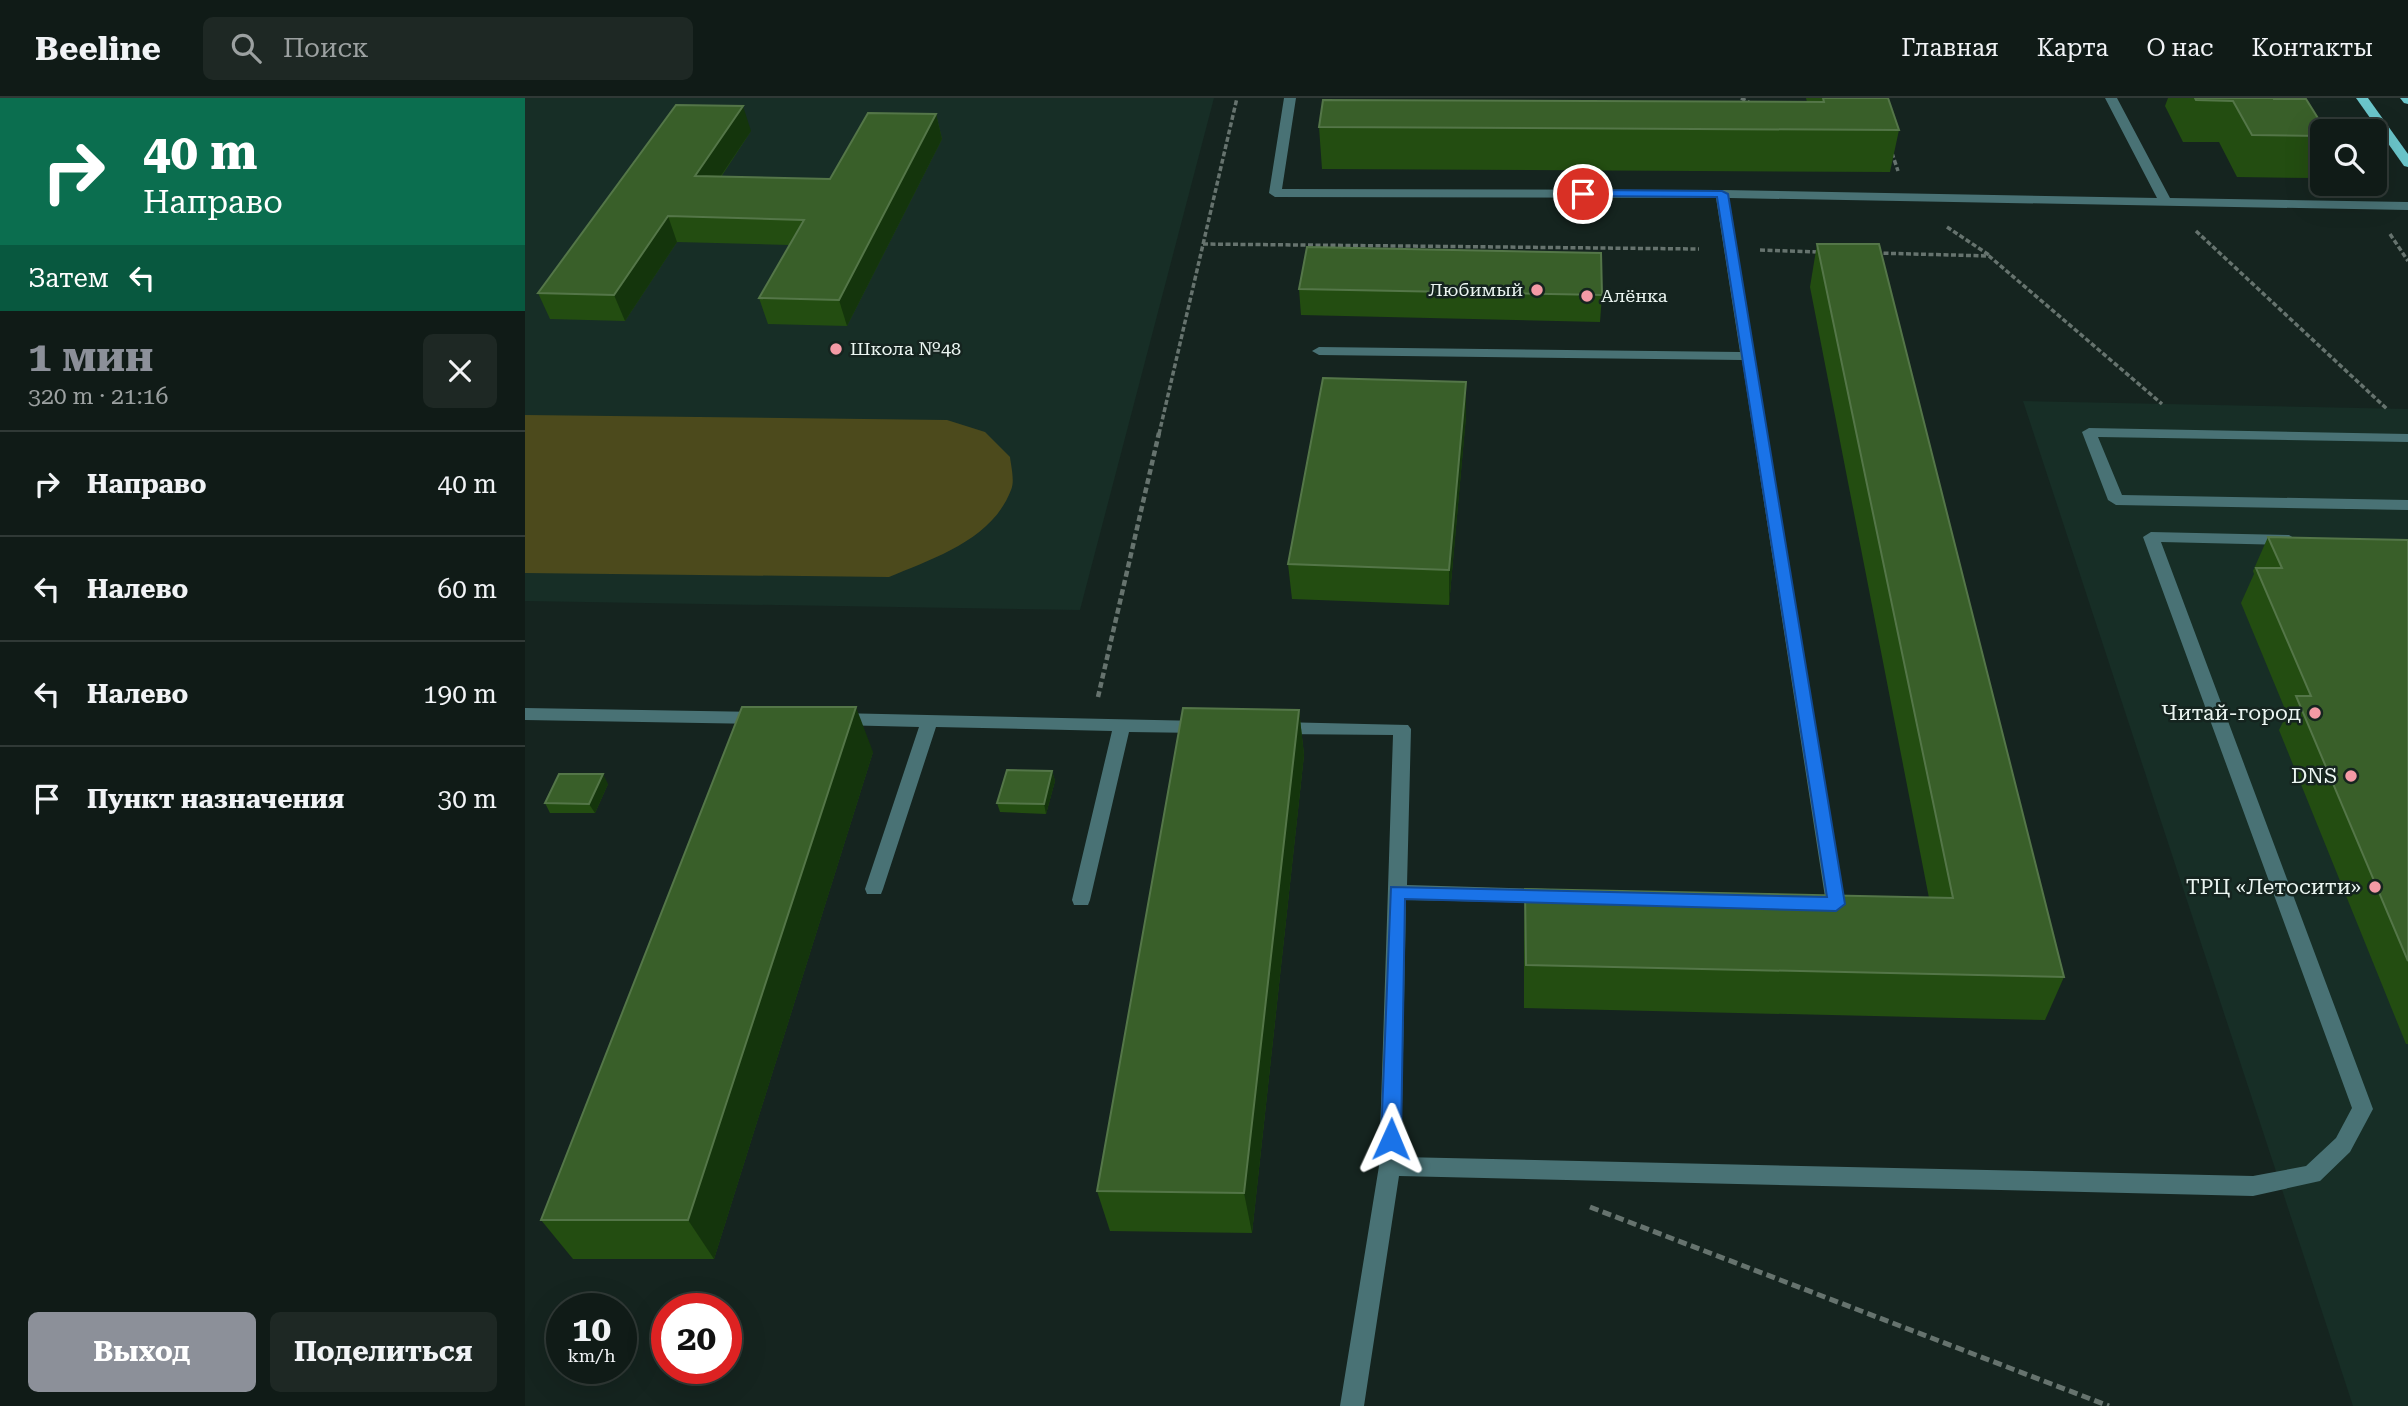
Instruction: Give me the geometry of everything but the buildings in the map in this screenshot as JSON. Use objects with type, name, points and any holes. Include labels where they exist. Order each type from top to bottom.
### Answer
[{"type":"main road","points":[[2362,98],[2408,163]]},
{"type":"lane","points":[[1290,98],[1275,193],[1722,194],[2408,206]]},
{"type":"lane","points":[[2111,98],[2166,203]]},
{"type":"lane","points":[[1722,194],[1836,904],[1809,903]]},
{"type":"lane","points":[[1319,351],[1749,356]]},
{"type":"lane","points":[[2408,438],[2089,432],[2116,500],[2408,505]]},
{"type":"lane","points":[[1391,1166],[2253,1186],[2312,1174],[2343,1145],[2363,1109],[2151,537],[2313,540]]},
{"type":"lane","points":[[525,714],[784,718]]},
{"type":"lane","points":[[824,719],[1220,727]]},
{"type":"lane","points":[[874,888],[930,720]]},
{"type":"lane","points":[[1081,900],[1122,726]]},
{"type":"lane","points":[[1262,727],[1402,729],[1391,1166],[1352,1406]]},
{"type":"lane","points":[[1397,892],[1562,896]]},
{"type":"path","points":[[1091,724],[1237,98]]},
{"type":"path","points":[[1741,98],[1752,104]]},
{"type":"path","points":[[1891,150],[1898,171]]},
{"type":"path","points":[[2166,203],[2388,410]]},
{"type":"path","points":[[1583,1204],[2109,1406]]},
{"type":"shaded area","name":"Школа №48","points":[[525,98],[1214,98],[1080,610],[525,601]]},
{"type":"shaded area","points":[[2023,401],[2408,409],[2408,1406],[2353,1406]]},
{"type":"shaded area","points":[[525,415],[947,420],[985,432],[1010,457],[1012,486],[1002,507],[976,534],[942,554],[889,577],[525,573]]},
{"type":"place","name":"Любимый","points":[[1537,290]]},
{"type":"place","name":"Алёнка","points":[[1587,296]]},
{"type":"place","name":"Школа №48","points":[[836,349]]},
{"type":"place","name":"Читай-город","points":[[2315,713]]},
{"type":"place","name":"DNS","points":[[2351,776]]},
{"type":"place","name":"ТРЦ «Летосити»","points":[[2375,887]]},
{"type":"route","points":[[1391,1139],[1397,892],[1836,904],[1722,194],[1583,194]]}]
